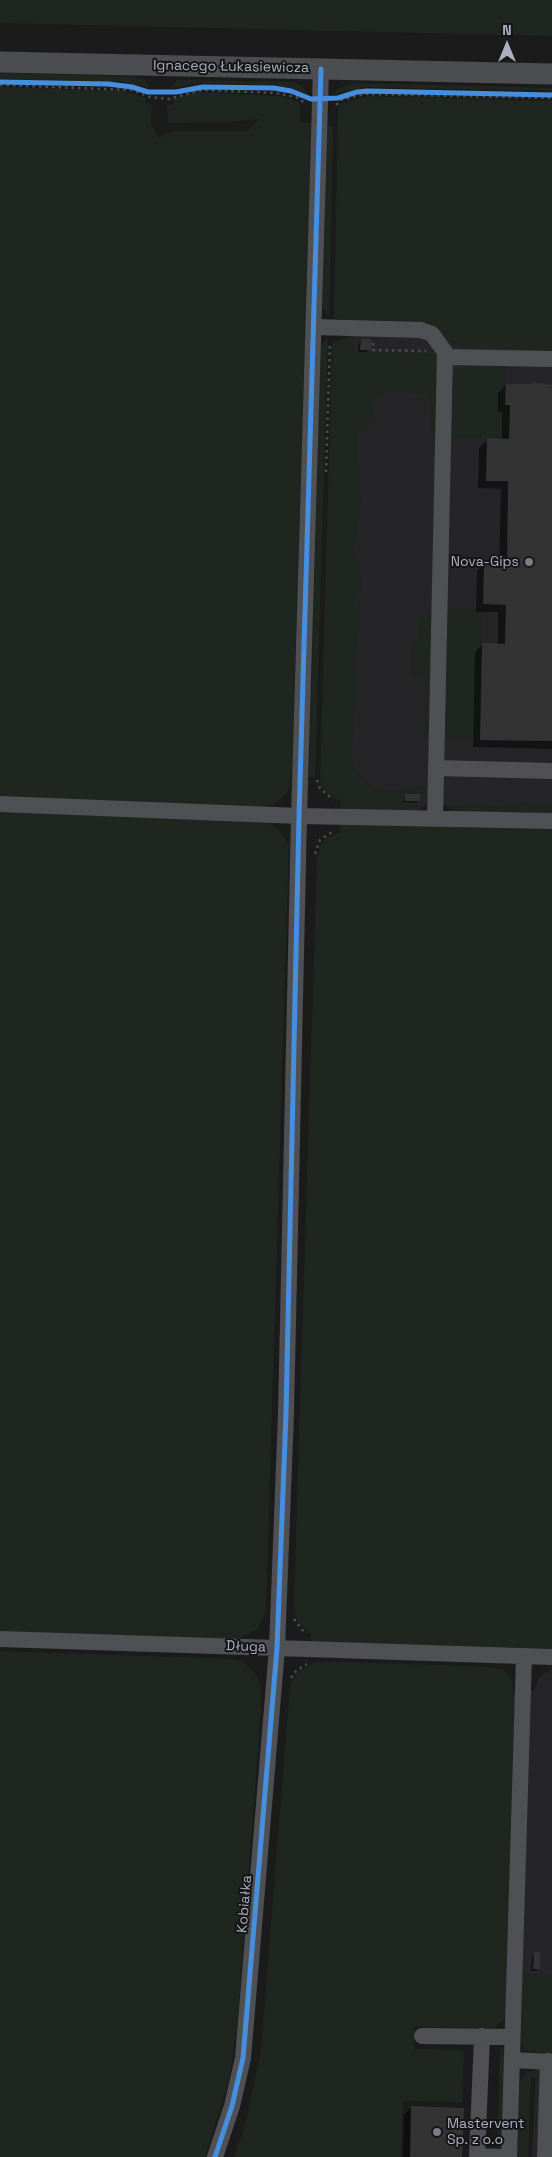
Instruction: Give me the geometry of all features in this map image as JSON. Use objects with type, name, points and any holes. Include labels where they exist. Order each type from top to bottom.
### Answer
[{"type":"main road","name":"Ignacego Łukasiewicza","points":[[0,62],[552,74]]},
{"type":"street","name":"Kobiałka","points":[[215,2157],[232,2106],[243,2058],[277,1648],[286,1413],[299,816],[321,69]]},
{"type":"street","points":[[314,327],[421,330],[432,334],[445,352],[435,819]]},
{"type":"street","points":[[446,357],[552,359]]},
{"type":"street","points":[[436,768],[552,771]]},
{"type":"street","points":[[0,804],[299,816],[552,821]]},
{"type":"street","name":"Długa","points":[[0,1640],[552,1657]]},
{"type":"street","points":[[482,2036],[478,2156],[508,2157],[524,1656]]},
{"type":"street","points":[[422,2036],[512,2037]]},
{"type":"street","points":[[512,2060],[550,2061],[544,2157]]},
{"type":"path","points":[[0,83],[108,84],[132,87],[148,92],[176,92],[203,87],[274,88],[291,91],[334,109],[341,100],[365,94],[552,97]]},
{"type":"path","points":[[0,83],[132,90],[150,97],[169,99],[202,90],[276,93],[296,98],[311,108],[320,103],[357,92],[367,91],[552,97]]},
{"type":"path","points":[[326,477],[331,328]]},
{"type":"path","points":[[315,858],[317,844],[320,840],[338,830],[339,817],[338,802],[327,797],[320,788],[317,774]]},
{"type":"path","points":[[289,1681],[296,1671],[306,1665],[308,1650],[308,1633],[297,1625],[292,1614]]},
{"type":"shaded area","points":[[0,0],[552,0],[552,36],[0,23]]},
{"type":"shaded area","points":[[0,73],[131,76],[145,80],[150,88],[122,82],[0,79]]},
{"type":"shaded area","points":[[177,80],[294,82],[301,85],[309,95],[276,85],[198,83],[170,89]]},
{"type":"shaded area","points":[[351,83],[552,88],[552,91],[365,87],[331,95],[339,88]]},
{"type":"shaded area","points":[[0,87],[123,91],[146,98],[146,103],[152,105],[151,122],[158,138],[173,131],[247,131],[260,119],[227,122],[168,123],[167,106],[173,104],[174,99],[194,92],[280,96],[297,101],[300,105],[300,122],[311,123],[292,771],[290,786],[286,794],[275,803],[262,808],[0,798]]},
{"type":"shaded area","points":[[366,96],[552,101],[552,349],[467,348],[455,343],[452,347],[448,344],[382,323],[334,318],[338,111],[339,105]]},
{"type":"shaded area","points":[[327,126],[333,126],[329,316],[322,307]]},
{"type":"shaded area","points":[[349,288],[552,291],[552,808],[372,804],[335,770]]},
{"type":"shaded area","points":[[328,337],[315,777],[309,777],[321,346]]},
{"type":"shaded area","points":[[343,339],[354,339],[354,352],[437,354],[438,438],[431,436],[430,395],[390,391],[371,399],[374,417],[358,434],[357,441],[361,503],[354,552],[359,561],[361,590],[353,607],[358,613],[360,623],[355,656],[356,698],[351,756],[357,771],[373,788],[393,791],[429,785],[430,794],[405,794],[405,805],[425,805],[416,812],[341,811],[341,801],[327,794],[320,784],[332,343]]},
{"type":"shaded area","points":[[506,363],[505,404],[510,405],[509,439],[454,437],[450,433],[451,379],[455,372],[464,365]]},
{"type":"shaded area","points":[[453,609],[483,609],[480,740],[442,739],[446,615]]},
{"type":"shaded area","points":[[420,616],[433,616],[431,738],[424,736],[426,679],[411,674],[412,639],[419,639]]},
{"type":"shaded area","points":[[522,803],[552,804],[552,815],[453,812],[447,806],[495,807]]},
{"type":"shaded area","points":[[0,811],[266,822],[278,829],[289,845],[266,1609],[263,1619],[256,1630],[238,1639],[0,1633]]},
{"type":"shaded area","points":[[341,824],[552,828],[552,1649],[311,1641],[311,1632],[298,1623],[295,1616],[294,1597],[317,859],[321,844],[326,838],[340,832]]},
{"type":"shaded area","points":[[0,1651],[233,1659],[244,1662],[255,1673],[261,1685],[262,1696],[237,2029],[229,2081],[205,2157],[0,2157]]},
{"type":"shaded area","points":[[318,1661],[491,1667],[505,1670],[512,1680],[514,1692],[518,1693],[506,2017],[495,2028],[414,2027],[414,2049],[464,2050],[462,2102],[403,2101],[401,2157],[234,2157],[246,2122],[261,2051],[290,1685],[297,1672]]},
{"type":"shaded area","points":[[552,1669],[552,2157],[532,2157],[540,1975],[522,1974],[530,1691],[534,1691],[539,1677]]},
{"type":"shaded area","points":[[522,1974],[552,1975],[552,2054],[529,2052],[524,2049],[521,2043]]},
{"type":"shaded area","points":[[500,2046],[505,2051],[503,2141],[497,2148]]},
{"type":"shaded area","points":[[527,2072],[542,2072],[542,2077],[531,2077],[528,2157],[515,2157],[518,2083]]},
{"type":"building","points":[[361,339],[371,339],[371,350],[360,350]]},
{"type":"building","name":"Nova-Gips","points":[[532,382],[552,385],[552,741],[480,740],[482,643],[505,644],[506,605],[483,604],[484,562],[507,562],[508,481],[486,481],[487,438],[509,439],[510,405],[505,405],[506,384],[532,384]]},
{"type":"building","points":[[405,794],[420,794],[420,801],[405,801]]},
{"type":"building","points":[[534,1952],[540,1952],[540,1969],[533,1969]]},
{"type":"building","name":"Mastervent Sp. z o.o","points":[[411,2106],[464,2108],[462,2157],[410,2157]]},
{"type":"cycle path","points":[[215,2157],[232,2106],[243,2058],[277,1648],[286,1413],[299,816],[321,69]]},
{"type":"cycle path","points":[[0,82],[108,84],[132,87],[148,92],[176,92],[203,87],[274,88],[291,91],[311,99],[338,98],[367,91],[552,95]]},
{"type":"place","name":"Nova-Gips","points":[[529,562]]},
{"type":"place","name":"Mastervent Sp. z o.o","points":[[437,2132]]}]
